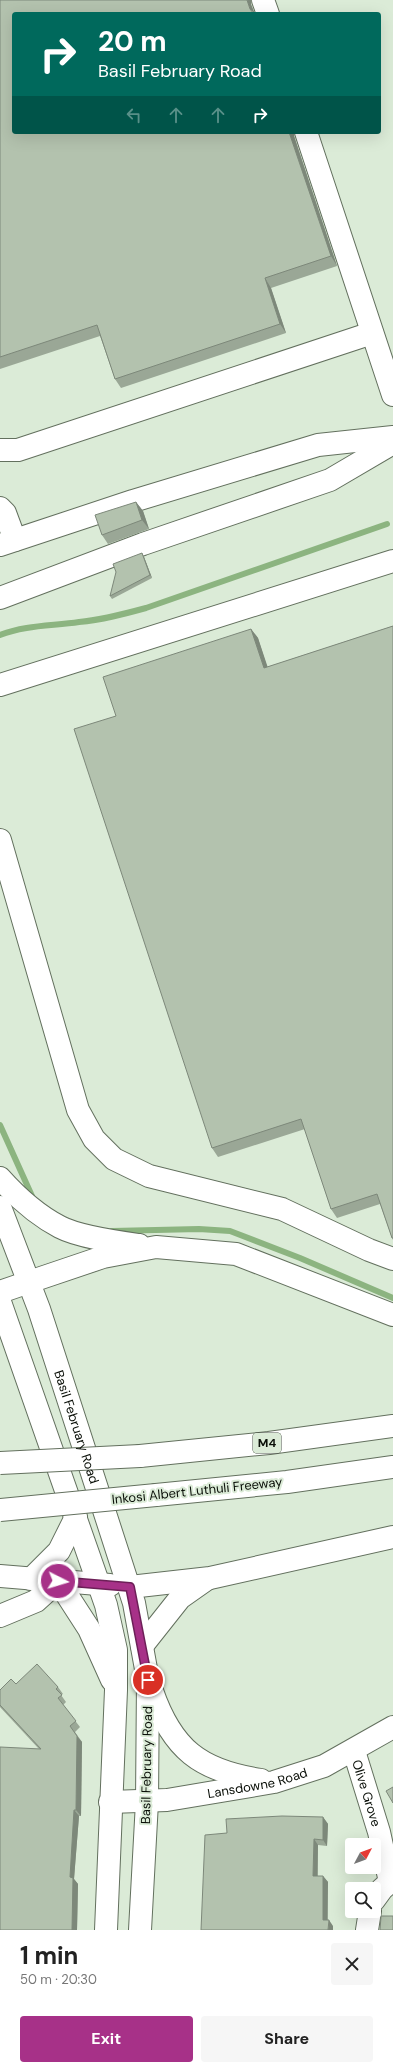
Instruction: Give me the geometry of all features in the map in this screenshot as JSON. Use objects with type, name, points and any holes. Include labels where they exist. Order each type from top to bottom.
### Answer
[{"type":"main road","points":[[263,0],[267,12]]},
{"type":"main road","points":[[307,134],[393,395]]},
{"type":"main road","points":[[0,450],[18,450],[372,333]]},
{"type":"main road","points":[[0,508],[5,514],[7,542],[132,501],[318,445],[393,437]]},
{"type":"main road","points":[[0,598],[143,544],[330,480],[393,443]]},
{"type":"main road","points":[[0,685],[393,561]]},
{"type":"main road","points":[[0,840],[78,1110],[94,1138],[114,1159],[149,1176],[282,1209],[393,1260]]},
{"type":"main road","points":[[0,1178],[18,1198],[60,1228],[101,1239],[156,1247],[236,1254],[393,1315]]},
{"type":"main road","name":"Basil February Road","points":[[0,1207],[29,1282],[130,1587],[142,1646],[148,1680],[142,1927]]},
{"type":"main road","points":[[0,1292],[103,1257],[156,1247]]},
{"type":"main road","points":[[0,1302],[106,1605],[116,1650],[116,1690],[110,1802],[106,1930]]},
{"type":"main road","name":"M4","points":[[0,1463],[140,1456],[269,1443],[393,1426]]},
{"type":"main road","name":"Inkosi Albert Luthuli Freeway","points":[[0,1510],[287,1482],[393,1467]]},
{"type":"main road","points":[[31,1579],[59,1551],[76,1517]]},
{"type":"main road","points":[[0,1576],[130,1587],[210,1578],[393,1537]]},
{"type":"main road","points":[[142,1646],[180,1598],[210,1578]]},
{"type":"main road","points":[[0,1616],[36,1601],[58,1581]]},
{"type":"main road","points":[[58,1581],[89,1629],[116,1690]]},
{"type":"main road","points":[[148,1680],[160,1714],[170,1732],[181,1746],[195,1758],[223,1772],[243,1778],[274,1782]]},
{"type":"main road","name":"Lansdowne Road","points":[[110,1802],[146,1802],[208,1794],[274,1782],[324,1766],[354,1751],[393,1727]]},
{"type":"main road","name":"Olive Grove","points":[[354,1751],[379,1832],[392,1882],[381,1890]]},
{"type":"main road","points":[[367,1930],[369,1918]]},
{"type":"building","points":[[0,0],[247,0],[252,12],[12,12],[12,134],[290,134],[331,256],[265,278],[280,324],[115,379],[97,325],[0,357]]},
{"type":"building","points":[[136,502],[142,520],[102,535],[95,515]]},
{"type":"building","points":[[142,553],[150,575],[110,596],[116,572],[113,564]]},
{"type":"building","points":[[393,626],[392,1238],[377,1194],[331,1209],[301,1119],[212,1148],[74,729],[116,716],[103,677],[251,629],[264,668]]},
{"type":"building","points":[[37,1664],[58,1687],[56,1689],[62,1695],[58,1698],[76,1721],[70,1726],[77,1736],[76,1810],[74,1810],[70,1877],[73,1878],[72,1930],[0,1930],[0,1747],[41,1749],[0,1705],[0,1690],[11,1679],[16,1684]]},
{"type":"building","points":[[393,1787],[393,1803],[386,1791]]},
{"type":"building","points":[[282,1816],[323,1817],[323,1840],[314,1839],[313,1876],[323,1876],[323,1920],[329,1920],[328,1930],[201,1930],[205,1835],[227,1833],[226,1819]]},
{"type":"building","points":[[381,1916],[393,1916],[393,1930],[380,1930]]},
{"type":"waterway","points":[[0,635],[19,629],[88,621],[121,615],[146,608],[387,524]]},
{"type":"waterway","points":[[0,1125],[32,1196]]},
{"type":"waterway","points":[[112,1231],[199,1229],[230,1231],[300,1258],[393,1298]]},
{"type":"route","points":[[58,1581],[130,1587],[148,1680]]}]
